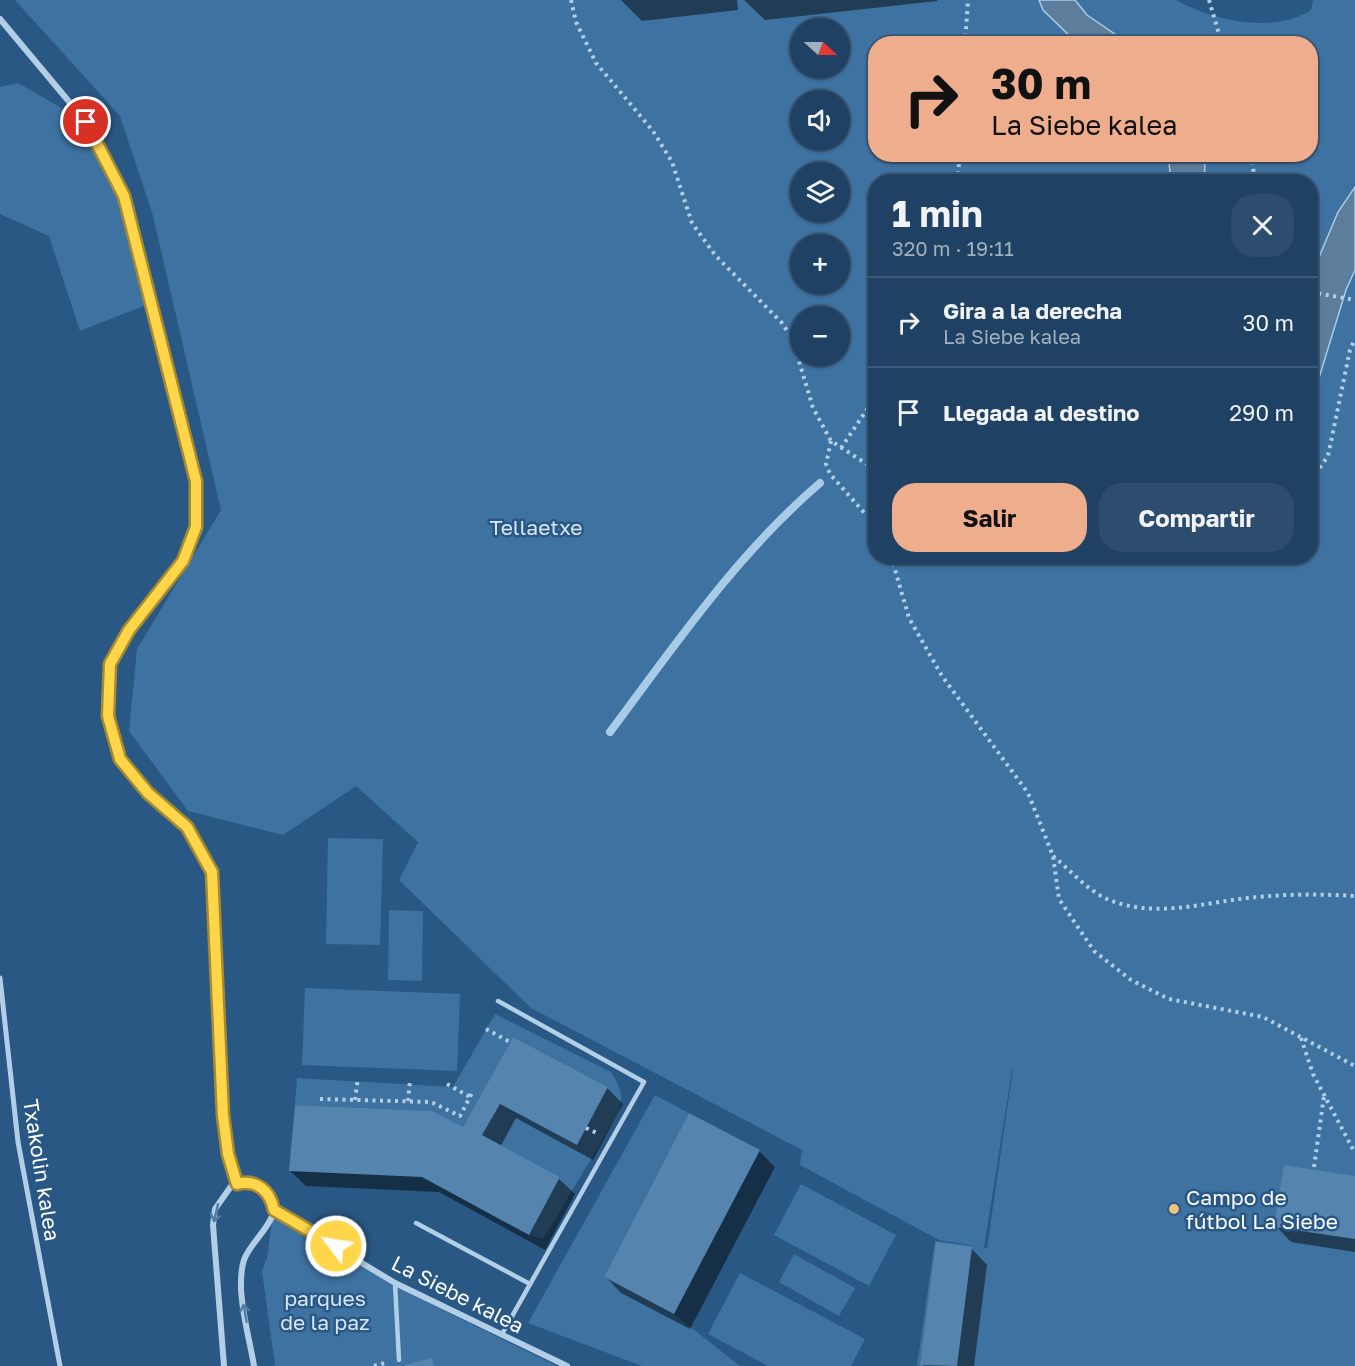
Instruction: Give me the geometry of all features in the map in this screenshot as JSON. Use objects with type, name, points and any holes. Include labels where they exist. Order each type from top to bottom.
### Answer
[{"type":"street","points":[[0,19],[86,122],[124,196],[196,481],[196,527],[183,561],[129,630],[110,664],[108,716],[120,759],[148,793],[187,827],[212,872],[223,1115],[228,1154],[237,1184],[232,1185],[218,1202],[213,1225],[224,1366]]},
{"type":"street","name":"Txakolin kalea","points":[[0,978],[18,1142],[60,1366]]},
{"type":"street","name":"La Siebe kalea","points":[[237,1184],[245,1182],[260,1186],[271,1197],[274,1210],[395,1282],[567,1366]]},
{"type":"street","points":[[254,1366],[240,1285],[244,1260],[251,1246],[268,1225],[274,1210]]},
{"type":"lane","points":[[498,1001],[645,1082],[502,1334]]},
{"type":"lane","points":[[416,1223],[530,1284]]},
{"type":"lane","points":[[395,1282],[399,1360]]},
{"type":"path","points":[[571,0],[576,22],[596,63],[653,131],[672,162],[692,223],[715,255],[782,323],[792,338],[813,408],[831,441],[868,465]]},
{"type":"path","points":[[966,36],[968,0]]},
{"type":"path","points":[[1209,0],[1220,36]]},
{"type":"path","points":[[1318,293],[1354,299]]},
{"type":"path","points":[[1318,470],[1328,456],[1350,350],[1355,339]]},
{"type":"path","points":[[841,448],[868,408]]},
{"type":"path","points":[[831,441],[826,464],[831,474],[868,517]]},
{"type":"path","points":[[893,564],[909,618],[942,676],[1028,793],[1053,856],[1059,899],[1094,951],[1131,980],[1169,999],[1263,1017],[1355,1066]]},
{"type":"path","points":[[1053,856],[1106,899],[1161,910],[1257,897],[1323,894],[1355,896]]},
{"type":"path","points":[[486,1029],[510,1042]]},
{"type":"path","points":[[1301,1037],[1313,1074],[1355,1153]]},
{"type":"path","points":[[355,1100],[358,1078]]},
{"type":"path","points":[[408,1101],[410,1080]]},
{"type":"path","points":[[447,1084],[470,1097]]},
{"type":"path","points":[[320,1099],[430,1102],[460,1116],[473,1091]]},
{"type":"path","points":[[1314,1167],[1324,1095]]},
{"type":"green space","name":"Tellaetxe","points":[[15,0],[1176,0],[1225,19],[1262,23],[1280,22],[1296,17],[1311,10],[1313,0],[1355,0],[1355,1366],[917,1366],[935,1241],[983,1247],[939,1240],[800,1165],[802,1150],[531,1008],[399,880],[418,842],[356,786],[283,835],[188,811],[129,731],[137,649],[221,510],[153,216],[120,116]],"holes":[[[1012,1070],[987,1248],[984,1248]]]},
{"type":"green space","points":[[18,83],[86,122],[125,196],[151,303],[80,331],[49,236],[0,214],[0,87]]},
{"type":"green space","points":[[328,838],[383,839],[380,945],[326,944]]},
{"type":"green space","points":[[389,910],[423,911],[422,981],[388,980]]},
{"type":"green space","points":[[305,988],[460,994],[457,1071],[302,1065]]},
{"type":"green space","points":[[495,1014],[611,1072],[620,1092],[621,1102],[618,1114],[543,1239],[529,1235],[560,1177],[482,1135],[500,1104],[577,1145],[608,1087],[513,1037],[463,1127],[431,1111],[295,1105],[297,1078],[453,1087]]},
{"type":"green space","points":[[655,1095],[689,1113],[604,1277],[674,1314],[740,1366],[642,1366],[528,1323]]},
{"type":"green space","points":[[801,1184],[896,1235],[869,1286],[774,1235]]},
{"type":"green space","name":"parques de la paz","points":[[273,1213],[394,1286],[557,1366],[434,1366],[432,1359],[400,1366],[275,1366],[262,1271],[267,1258]]},
{"type":"green space","points":[[794,1254],[855,1288],[839,1316],[779,1282]]},
{"type":"green space","points":[[740,1273],[865,1339],[851,1366],[768,1366],[708,1334]]},
{"type":"shaded area","points":[[1039,0],[1075,0],[1087,15],[1118,36],[1070,36],[1043,10]]},
{"type":"shaded area","points":[[1169,162],[1204,162],[1204,174],[1170,174]]},
{"type":"shaded area","points":[[1355,187],[1355,270],[1346,290],[1318,381],[1318,259],[1338,212]]},
{"type":"building","points":[[513,1037],[608,1087],[577,1145],[500,1104],[482,1135],[560,1177],[529,1235],[422,1177],[289,1171],[295,1105],[432,1111],[463,1127]]},
{"type":"building","points":[[689,1113],[760,1150],[674,1314],[604,1277]]},
{"type":"building","points":[[1284,1165],[1355,1176],[1355,1239],[1274,1227]]},
{"type":"building","points":[[936,1242],[972,1247],[957,1366],[920,1365]]},
{"type":"building","points":[[432,1358],[434,1366],[404,1366],[404,1365]]},
{"type":"waterway","points":[[610,732],[734,570],[761,540],[820,483]]},
{"type":"place","name":"Campo de fútbol La Siebe","points":[[1174,1209]]},
{"type":"route","points":[[86,122],[124,196],[196,481],[196,527],[183,561],[129,630],[110,664],[108,716],[120,759],[148,793],[187,827],[212,872],[223,1115],[228,1154],[237,1184],[245,1182],[260,1186],[271,1197],[274,1210],[336,1246]]}]
